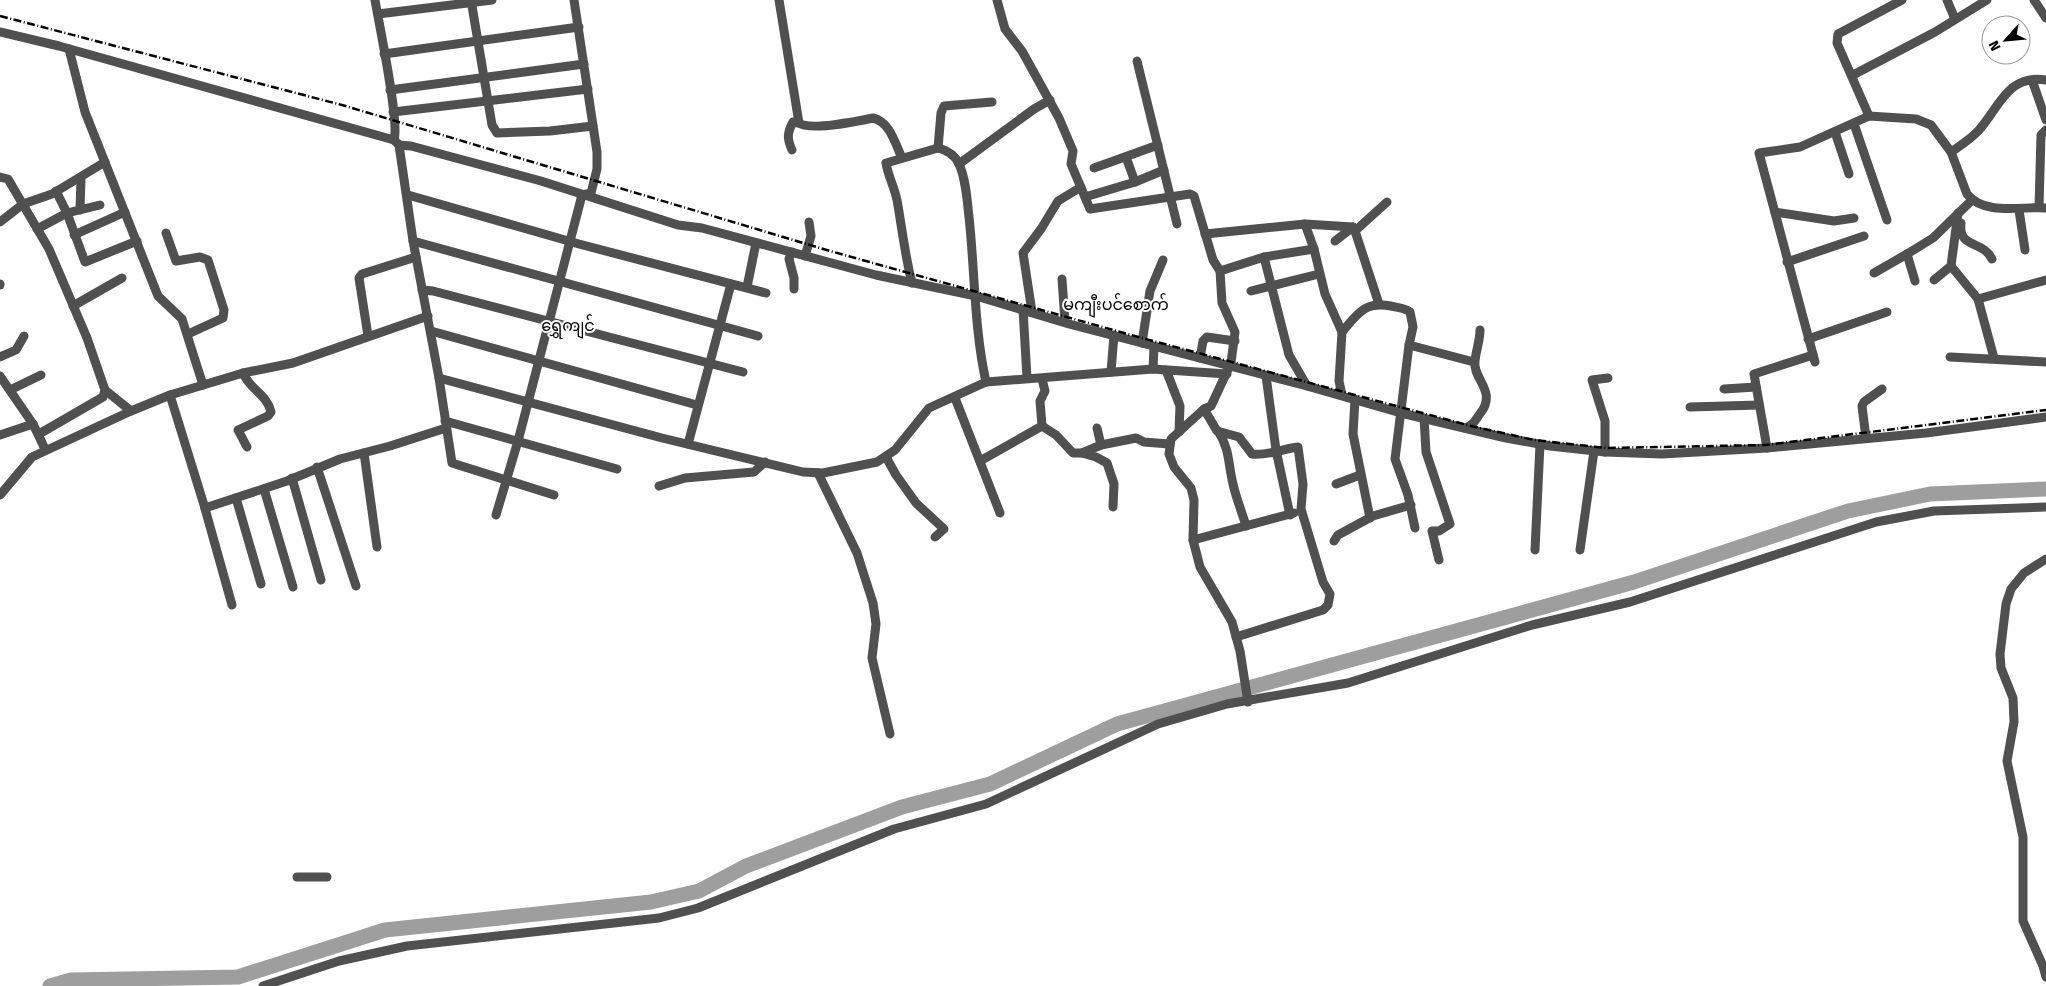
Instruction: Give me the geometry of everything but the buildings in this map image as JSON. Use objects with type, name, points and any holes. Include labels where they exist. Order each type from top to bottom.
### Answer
[{"type":"street","points":[[376,0],[396,143],[408,195],[413,241],[440,378],[452,463],[554,495]]},
{"type":"street","points":[[378,14],[492,0]]},
{"type":"street","points":[[574,0],[588,89],[597,169],[591,192],[582,194]]},
{"type":"street","points":[[780,0],[799,123]]},
{"type":"street","points":[[997,0],[1005,29],[1022,51],[1033,74],[1050,100],[1073,151],[1071,164],[1092,210],[1192,194],[1213,260],[1220,272],[1222,303],[1234,328],[1235,341],[1228,370],[1211,406],[1204,409],[1169,444],[1169,454],[1174,467],[1191,488],[1194,500],[1193,540],[1200,567],[1232,622],[1247,698]]},
{"type":"street","points":[[1869,116],[1837,42],[1838,34],[1887,3],[1902,0]]},
{"type":"street","points":[[1947,0],[1956,20]]},
{"type":"street","points":[[1853,76],[1956,20],[1987,0]]},
{"type":"street","points":[[2034,0],[2046,18]]},
{"type":"street","points":[[471,2],[492,126],[496,134],[593,126]]},
{"type":"street","points":[[384,54],[578,27]]},
{"type":"street","points":[[0,32],[69,49],[396,143],[513,173],[678,225],[702,228],[912,284],[976,296],[1114,336],[1200,358],[1228,370]]},
{"type":"street","points":[[69,49],[85,112],[158,296],[177,312],[182,319],[204,385]]},
{"type":"street","points":[[1137,62],[1177,224]]},
{"type":"street","points":[[390,90],[584,64]]},
{"type":"street","points":[[1951,152],[1978,131],[2009,89],[2023,80],[2046,80]]},
{"type":"street","points":[[2032,80],[2046,120]]},
{"type":"street","points":[[393,112],[588,89]]},
{"type":"street","points":[[959,164],[1034,109],[1050,100]]},
{"type":"street","points":[[938,148],[941,113],[944,106],[992,102]]},
{"type":"street","points":[[1767,448],[1753,379],[1755,372],[1814,358],[1759,153],[1800,147],[1869,116],[1916,119],[1931,125],[1951,152],[1967,194],[1972,200],[1977,203],[2019,210],[2043,208],[2041,135],[2046,130]]},
{"type":"street","points":[[792,150],[788,140],[788,131],[793,122],[806,126],[856,122],[873,118],[882,120],[888,128],[902,158]]},
{"type":"street","points":[[1854,124],[1887,220]]},
{"type":"street","points":[[1835,132],[1849,174]]},
{"type":"street","points":[[1094,168],[1158,145]]},
{"type":"street","points":[[912,284],[904,253],[895,192],[888,177],[886,163],[938,148],[946,150],[959,164],[968,211],[980,354],[986,382]]},
{"type":"street","points":[[1126,158],[1135,182]]},
{"type":"street","points":[[0,222],[23,204],[56,191],[81,178],[105,162]]},
{"type":"street","points":[[1085,197],[1135,182],[1164,170]]},
{"type":"street","points":[[0,177],[8,179],[49,249],[74,306],[105,390],[131,411]]},
{"type":"street","points":[[80,210],[81,178]]},
{"type":"street","points":[[1032,312],[1022,253],[1041,229],[1058,201],[1081,187]]},
{"type":"street","points":[[56,191],[67,213],[85,262],[137,241]]},
{"type":"street","points":[[496,515],[508,479],[540,361],[582,194]]},
{"type":"street","points":[[408,195],[570,241],[766,293]]},
{"type":"street","points":[[1874,273],[1933,238],[1972,200]]},
{"type":"street","points":[[1335,241],[1354,229],[1386,202]]},
{"type":"street","points":[[37,229],[67,213],[100,205]]},
{"type":"street","points":[[2019,210],[2025,250]]},
{"type":"street","points":[[74,236],[125,212]]},
{"type":"street","points":[[1775,212],[1834,221],[1854,218]]},
{"type":"street","points":[[1959,212],[1962,236],[1970,243],[1986,250],[1992,259]]},
{"type":"street","points":[[1934,280],[1951,266],[1959,212]]},
{"type":"street","points":[[805,256],[810,236],[809,222]]},
{"type":"street","points":[[1205,234],[1305,224],[1354,229]]},
{"type":"street","points":[[1305,224],[1314,249],[1325,294],[1342,332],[1339,381],[1342,395]]},
{"type":"street","points":[[1354,229],[1379,304]]},
{"type":"street","points":[[166,233],[176,261],[200,257],[208,260],[224,310],[223,318],[218,322],[188,334]]},
{"type":"street","points":[[1787,262],[1864,236]]},
{"type":"street","points":[[413,241],[758,336]]},
{"type":"street","points":[[747,288],[756,243]]},
{"type":"street","points":[[1220,272],[1264,256],[1314,249]]},
{"type":"street","points":[[792,252],[789,259],[794,278],[794,289]]},
{"type":"street","points":[[1907,254],[1914,281]]},
{"type":"street","points":[[1264,256],[1289,355],[1307,386]]},
{"type":"street","points":[[368,336],[359,278],[362,274],[416,257]]},
{"type":"street","points":[[1142,343],[1150,291],[1163,260]]},
{"type":"street","points":[[1951,266],[1978,299],[1994,358]]},
{"type":"street","points":[[1252,291],[1319,274]]},
{"type":"street","points":[[74,306],[122,278]]},
{"type":"street","points":[[1062,279],[1064,322]]},
{"type":"street","points":[[1978,299],[2046,280]]},
{"type":"street","points":[[688,444],[731,284]]},
{"type":"street","points":[[422,290],[433,291],[709,365],[743,372]]},
{"type":"street","points":[[1342,332],[1361,311],[1373,304],[1407,309],[1410,312],[1413,327],[1409,345],[1395,459],[1411,505],[1415,528]]},
{"type":"street","points":[[1023,309],[1027,378]]},
{"type":"street","points":[[1808,340],[1887,312]]},
{"type":"street","points":[[0,495],[14,481],[28,460],[45,449],[131,411],[170,395],[244,373],[293,363],[428,316]]},
{"type":"street","points":[[1465,428],[1471,426],[1482,412],[1487,400],[1474,362],[1479,346],[1480,330]]},
{"type":"street","points":[[431,331],[697,405]]},
{"type":"street","points":[[0,357],[16,350],[24,336]]},
{"type":"street","points":[[1111,372],[1114,336]]},
{"type":"street","points":[[1200,358],[1203,341],[1208,337],[1235,341]]},
{"type":"street","points":[[1409,345],[1474,362]]},
{"type":"street","points":[[1153,369],[1154,346]]},
{"type":"street","points":[[1950,357],[2046,362]]},
{"type":"street","points":[[440,378],[688,444],[803,472],[818,473],[865,465],[886,457],[929,408],[986,382],[1153,369],[1228,370],[1266,376],[1342,395],[1400,413],[1465,428],[1540,444],[1605,452],[1662,454],[1767,448],[1926,433],[2046,416]]},
{"type":"street","points":[[1166,370],[1180,406],[1180,432]]},
{"type":"street","points":[[244,373],[252,388],[264,394],[271,412],[268,416],[238,430],[247,447]]},
{"type":"street","points":[[10,390],[41,375]]},
{"type":"street","points":[[0,376],[32,424],[45,449]]},
{"type":"street","points":[[1266,376],[1276,450],[1290,515]]},
{"type":"street","points":[[1605,452],[1605,421],[1592,380],[1608,378]]},
{"type":"street","points":[[1042,379],[1045,391],[1040,402],[1042,426]]},
{"type":"street","points":[[1724,389],[1756,388]]},
{"type":"street","points":[[1866,438],[1862,406],[1864,402],[1882,389]]},
{"type":"street","points":[[38,434],[103,397],[105,390]]},
{"type":"street","points":[[170,395],[205,508],[232,605]]},
{"type":"street","points":[[954,398],[1000,513]]},
{"type":"street","points":[[1355,399],[1354,434],[1360,475],[1370,518]]},
{"type":"street","points":[[1690,407],[1759,405]]},
{"type":"street","points":[[1204,409],[1225,443],[1229,454],[1234,487],[1246,526]]},
{"type":"street","points":[[1424,418],[1426,452],[1450,524],[1439,530],[1432,531],[1439,560]]},
{"type":"street","points":[[0,435],[32,424]]},
{"type":"street","points":[[205,508],[264,489],[317,467],[364,453],[445,424],[518,441],[617,469]]},
{"type":"street","points":[[1042,426],[1056,435],[1073,453],[1096,457],[1107,462],[1114,484],[1113,508]]},
{"type":"street","points":[[980,462],[1042,426]]},
{"type":"street","points":[[1097,428],[1101,445]]},
{"type":"street","points":[[1217,431],[1239,437],[1252,454],[1262,456],[1276,450],[1298,447],[1303,484],[1301,509],[1323,582],[1330,594],[1328,605],[1323,610],[1236,637]]},
{"type":"street","points":[[1082,454],[1101,445],[1136,438],[1144,442],[1169,444]]},
{"type":"street","points":[[1535,550],[1540,444]]},
{"type":"street","points":[[1580,550],[1594,451]]},
{"type":"street","points":[[364,453],[377,547]]},
{"type":"street","points":[[886,457],[896,476],[916,503],[944,529],[935,537]]},
{"type":"street","points":[[659,486],[685,478],[754,472],[765,462]]},
{"type":"street","points":[[317,467],[356,586]]},
{"type":"street","points":[[818,473],[857,553],[873,604],[876,624],[872,658],[890,734]]},
{"type":"street","points":[[1336,484],[1360,475]]},
{"type":"street","points":[[292,478],[322,580]]},
{"type":"street","points":[[264,489],[293,587]]},
{"type":"street","points":[[236,498],[262,584]]},
{"type":"street","points":[[1334,541],[1338,535],[1370,518],[1411,505]]},
{"type":"street","points":[[263,986],[339,961],[407,946],[659,918],[698,908],[894,830],[986,804],[1158,724],[1247,698],[1348,683],[1532,625],[1630,602],[1876,522],[1934,511],[2046,507]]},
{"type":"street","points":[[1193,540],[1290,515],[1301,509]]},
{"type":"street","points":[[2046,559],[2024,573],[2011,589],[2006,604],[2000,654],[2001,668],[2013,698],[2014,722],[2007,762],[2022,837],[2024,921],[2044,966],[2046,977]]},
{"type":"street","points":[[297,877],[327,877]]},
{"type":"waterway","points":[[50,986],[71,980],[238,977],[385,930],[651,902],[699,891],[746,866],[902,807],[990,784],[1117,724],[1634,582],[1848,511],[1930,494],[2046,489]]},
{"type":"railway","points":[[0,16],[342,105],[830,251],[1142,338],[1471,426],[1534,440],[1606,448],[1766,445],[2046,410]]},
{"type":"district","name":"မကျီးပင်စောက်","points":[[1116,304]]},
{"type":"district","name":"ရွှေကျင်","points":[[568,325]]}]
